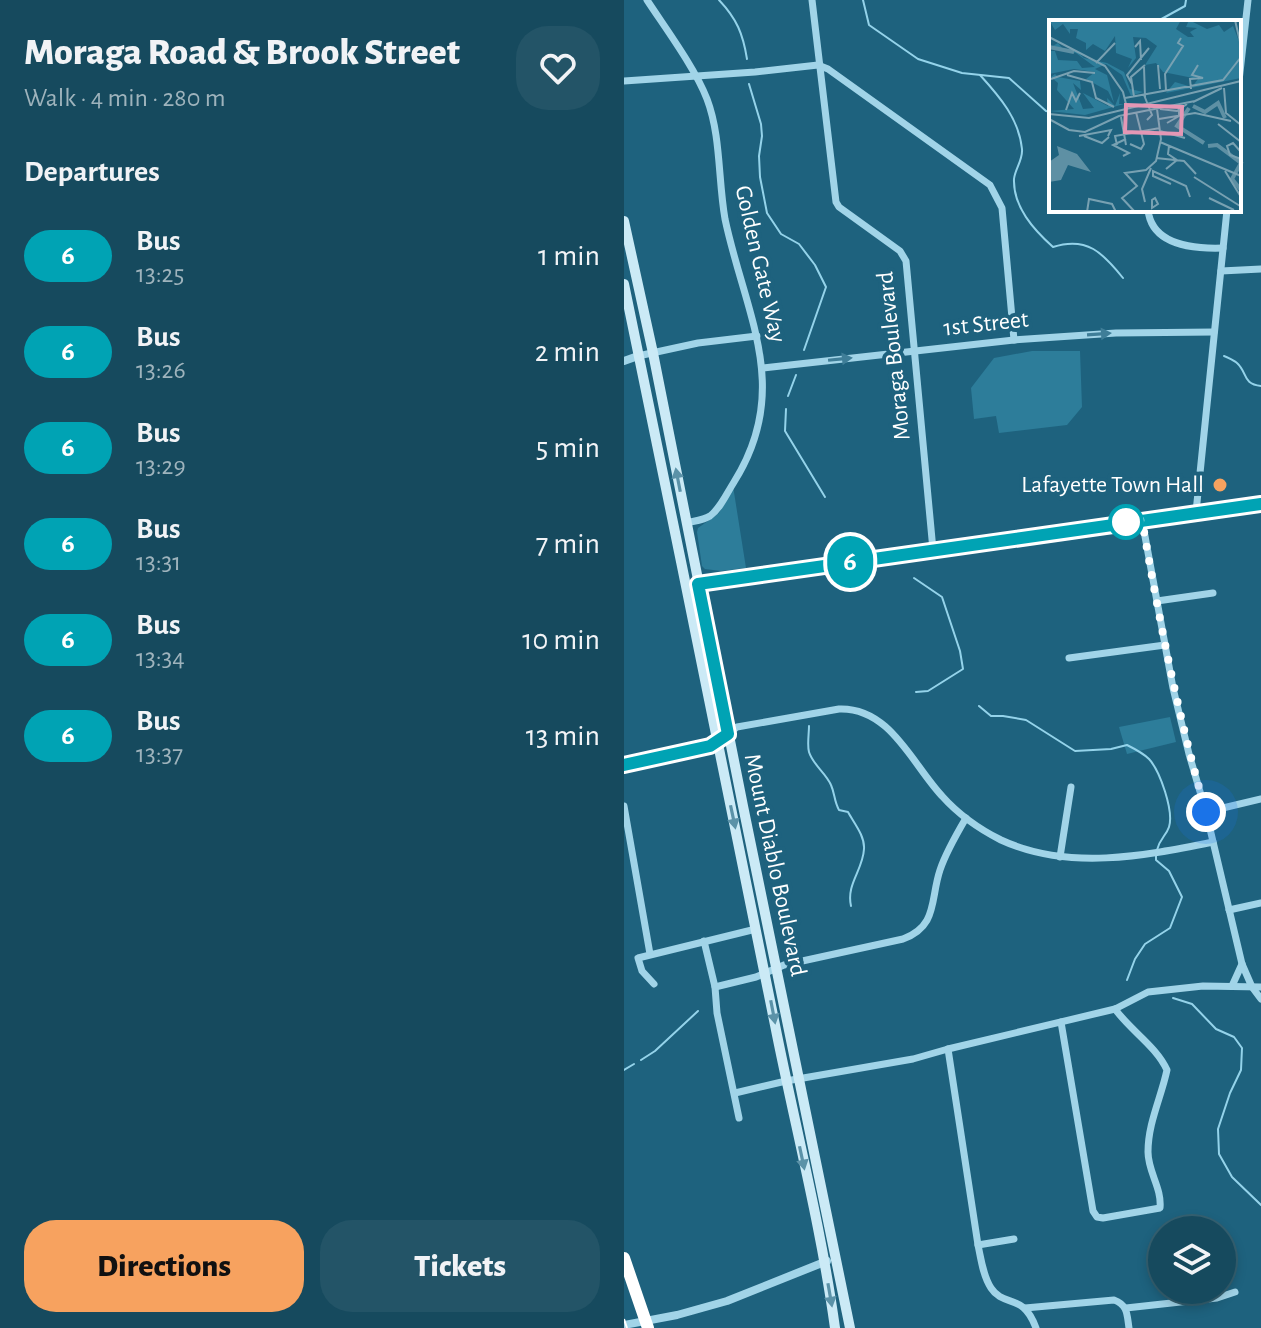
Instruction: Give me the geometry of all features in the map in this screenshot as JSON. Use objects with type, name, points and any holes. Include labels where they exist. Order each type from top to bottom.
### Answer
[{"type":"highway","points":[[624,1258],[648,1328]]},
{"type":"main road","name":"Mount Diablo Boulevard","points":[[624,221],[850,1328]]},
{"type":"main road","name":"Mount Diablo Boulevard","points":[[624,284],[835,1328]]},
{"type":"main road","points":[[686,586],[1261,504]]},
{"type":"main road","points":[[778,1042],[785,1046],[791,1072],[799,1079]]},
{"type":"main road","points":[[786,1081],[794,1084],[800,1111],[806,1115]]},
{"type":"street","name":"Golden Gate Way","points":[[647,0],[696,77],[712,113],[725,217],[763,368],[760,416],[750,453],[709,517],[686,523]]},
{"type":"street","name":"Moraga Boulevard","points":[[812,0],[836,202],[903,255],[906,261],[933,550]]},
{"type":"street","points":[[1241,52],[1248,0]]},
{"type":"street","points":[[624,81],[818,65],[828,69],[990,185],[1002,208],[1014,340]]},
{"type":"street","points":[[1148,212],[1158,234],[1175,244],[1223,248]]},
{"type":"street","points":[[1196,512],[1227,212]]},
{"type":"street","points":[[1221,271],[1261,269]]},
{"type":"street","name":"1st Street","points":[[763,368],[1014,340],[1116,333],[1214,332]]},
{"type":"street","points":[[624,361],[698,343],[757,336]]},
{"type":"street","points":[[624,353],[638,356]]},
{"type":"street","points":[[1142,520],[1187,748],[1206,812],[1242,964],[1261,999]]},
{"type":"street","points":[[1157,601],[1213,593]]},
{"type":"street","points":[[1069,658],[1165,645]]},
{"type":"street","points":[[624,765],[710,746],[737,727],[839,709],[862,711],[885,725],[938,792],[966,818],[1004,841],[1060,857],[1110,858],[1213,842]]},
{"type":"street","points":[[1060,857],[1071,787]]},
{"type":"street","points":[[1206,812],[1261,799]]},
{"type":"street","points":[[624,806],[650,954]]},
{"type":"street","points":[[715,987],[784,965],[915,935],[929,916],[940,870],[966,818]]},
{"type":"street","points":[[1229,910],[1261,903]]},
{"type":"street","points":[[654,984],[642,971],[638,958],[756,929]]},
{"type":"street","points":[[704,941],[739,1118]]},
{"type":"street","points":[[1232,986],[1242,964]]},
{"type":"street","points":[[735,1093],[786,1081],[890,1064],[1115,1009],[1148,992],[1203,986],[1256,987]]},
{"type":"street","points":[[1061,1022],[1093,1211],[1097,1217],[1103,1218],[1160,1207],[1160,1194],[1147,1155],[1149,1132],[1167,1070],[1162,1060],[1115,1009]]},
{"type":"street","points":[[948,1049],[978,1245],[986,1276],[992,1289],[1001,1297],[1025,1308],[1036,1328]]},
{"type":"street","points":[[978,1245],[1014,1239]]},
{"type":"street","points":[[624,1325],[712,1305],[836,1258]]},
{"type":"street","points":[[1025,1308],[1114,1300],[1126,1308],[1129,1328]]},
{"type":"street","points":[[1126,1308],[1162,1304]]},
{"type":"shaded area","points":[[1032,351],[1080,351],[1082,407],[1067,425],[999,433],[996,416],[974,419],[971,388],[994,358]]},
{"type":"shaded area","points":[[733,486],[746,568],[705,569],[702,566],[698,528],[719,513]]},
{"type":"shaded area","points":[[1170,717],[1176,742],[1127,754],[1119,727]]},
{"type":"waterway","points":[[719,0],[738,27],[747,59]]},
{"type":"waterway","points":[[863,0],[869,25],[918,59],[962,73],[1009,78],[1049,112]]},
{"type":"waterway","points":[[1160,20],[1185,6],[1186,0]]},
{"type":"waterway","points":[[980,75],[1001,100],[1017,128],[1022,153],[1014,179],[1015,189],[1026,217],[1053,247],[1085,245],[1101,254],[1123,278]]},
{"type":"waterway","points":[[749,84],[761,124],[760,177],[767,213],[781,234],[799,244],[826,287],[804,350]]},
{"type":"waterway","points":[[1224,356],[1237,363],[1251,383],[1261,386]]},
{"type":"waterway","points":[[788,396],[796,375]]},
{"type":"waterway","points":[[786,409],[785,431],[825,497]]},
{"type":"waterway","points":[[914,578],[942,597],[963,669],[928,691],[916,692]]},
{"type":"waterway","points":[[979,706],[991,716],[1026,720],[1075,751],[1127,745],[1147,757],[1161,782],[1170,811],[1169,827],[1157,850]]},
{"type":"waterway","points":[[809,726],[811,757],[829,781],[839,810],[848,812],[863,839],[863,857],[851,891],[851,906]]},
{"type":"waterway","points":[[1127,980],[1145,944],[1170,928],[1182,897],[1169,871],[1156,860],[1156,856]]},
{"type":"waterway","points":[[1173,998],[1192,1004],[1216,1029],[1234,1037],[1242,1048],[1241,1070],[1218,1129],[1219,1154],[1232,1177],[1261,1205]]},
{"type":"waterway","points":[[641,1060],[698,1011]]},
{"type":"waterway","points":[[624,1070],[634,1064]]},
{"type":"railway","points":[[624,1319],[627,1328]]},
{"type":"bus line","name":"6","points":[[624,765],[710,746],[728,734],[698,584],[1261,504]]},
{"type":"place","name":"Lafayette Town Hall","points":[[1220,485]]},
{"type":"route","points":[[1126,522],[1142,520],[1173,688],[1206,812]]}]
